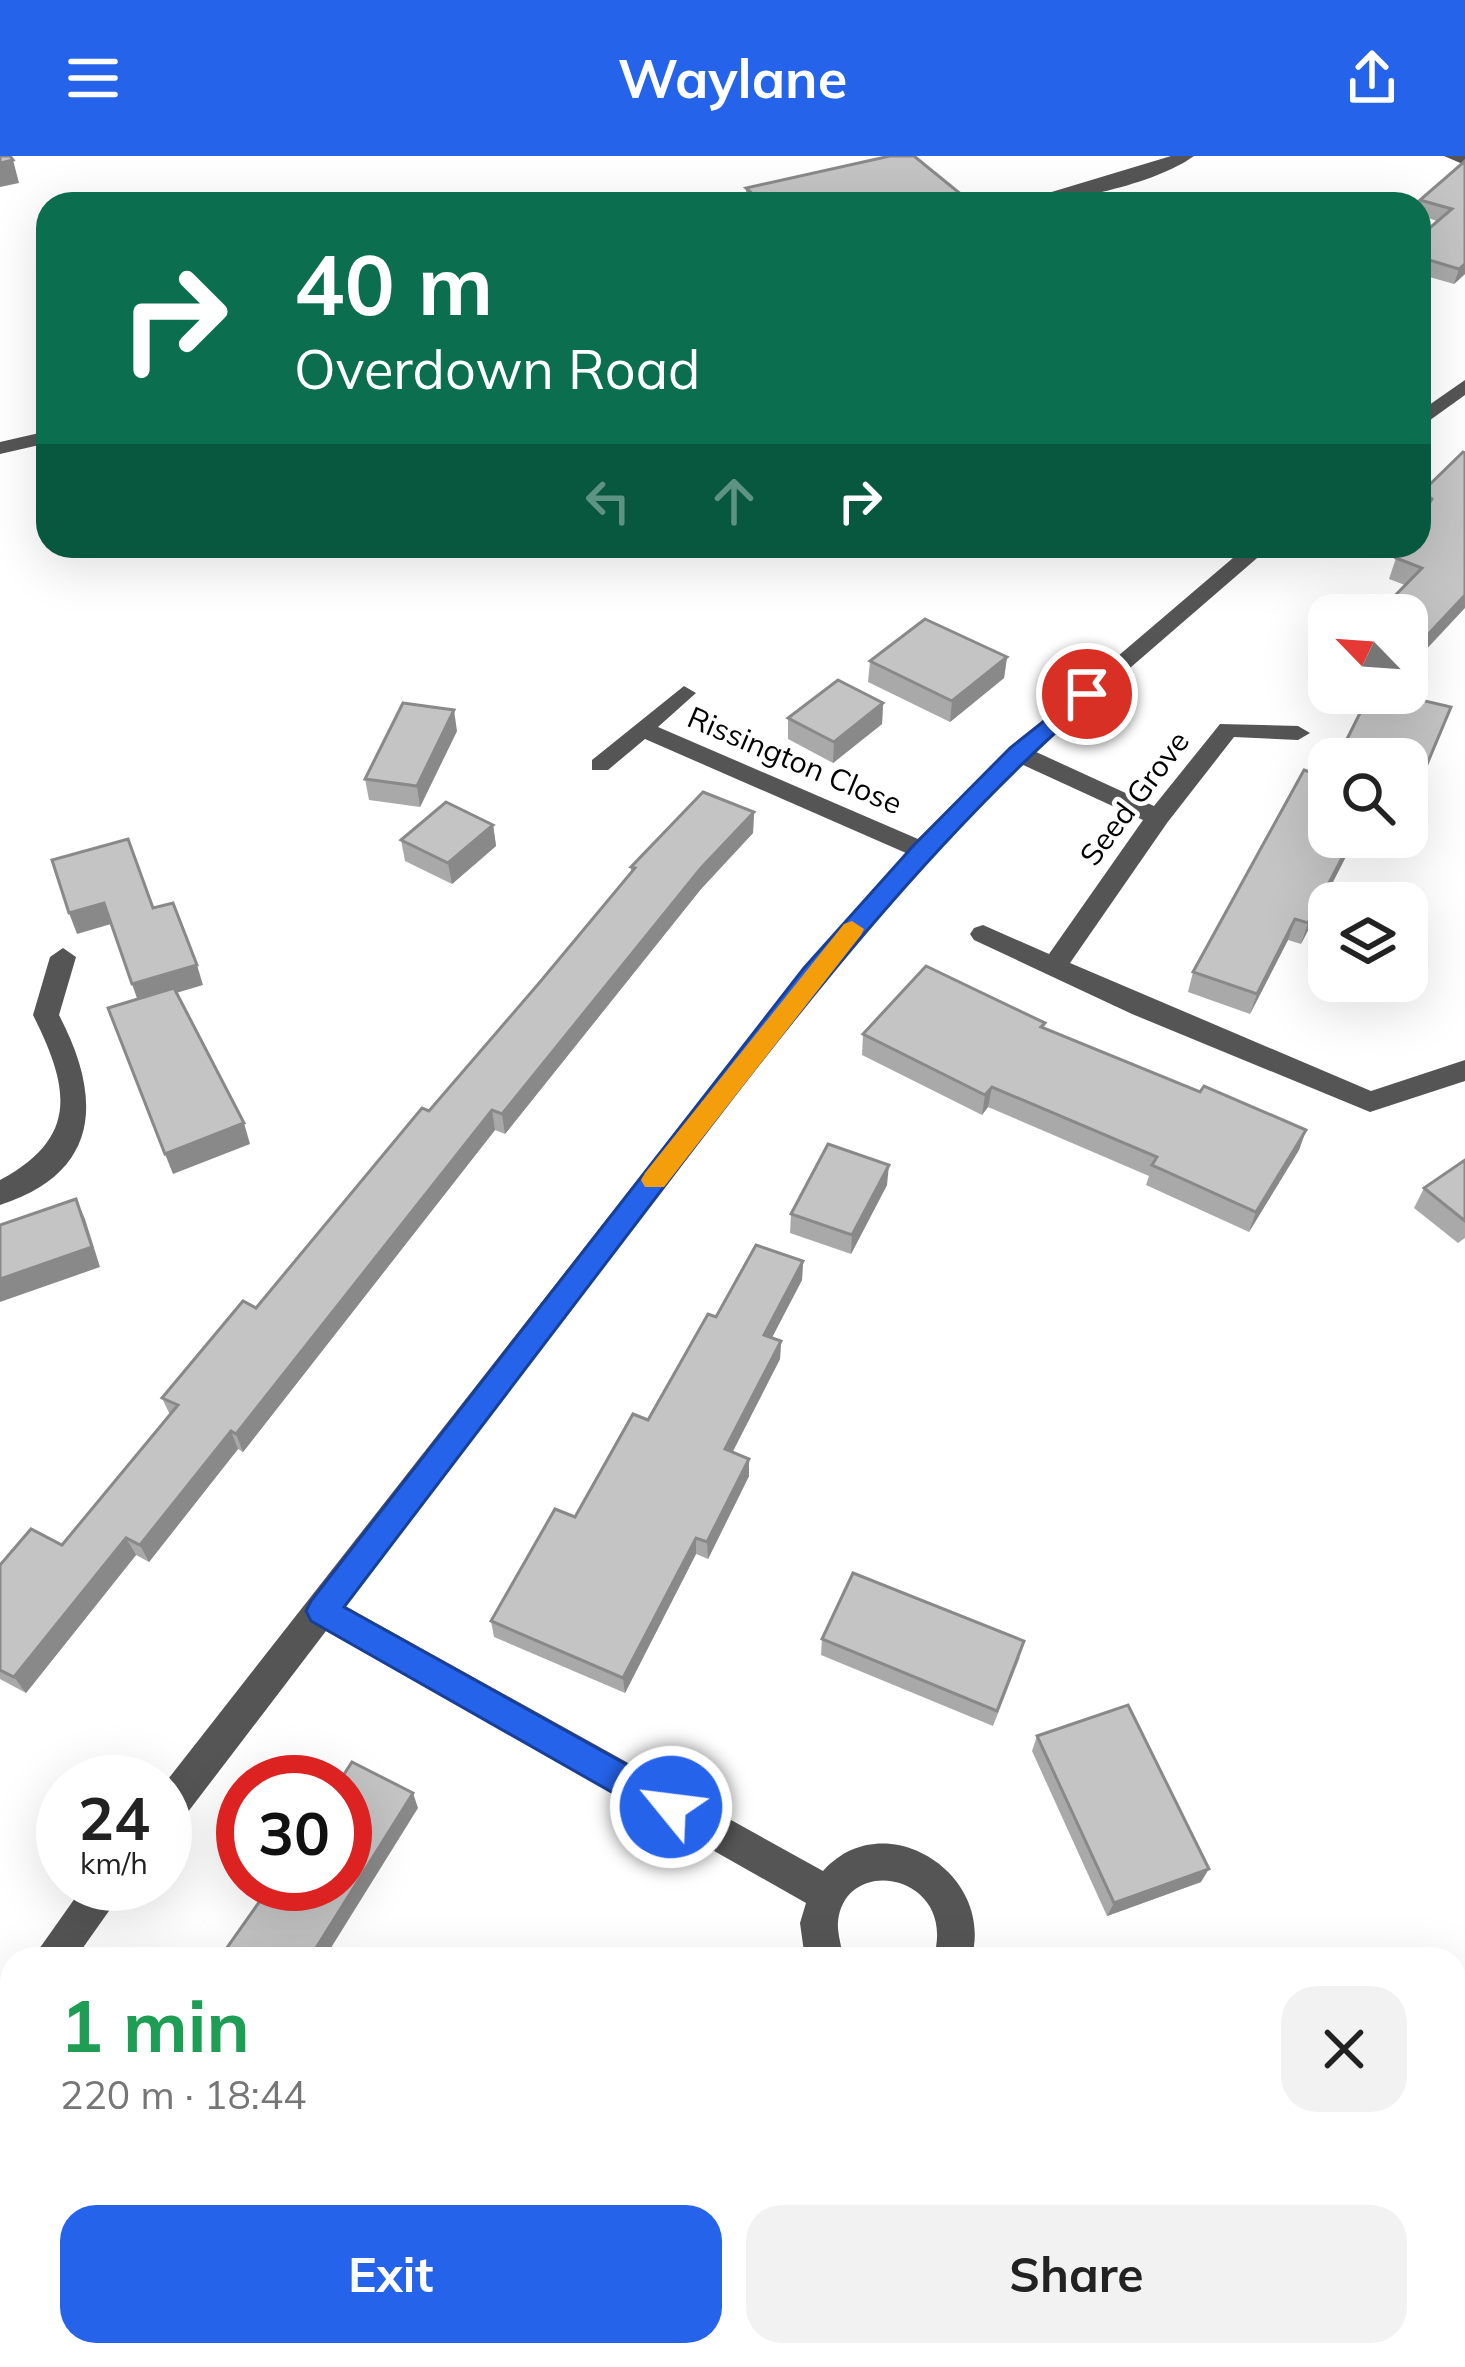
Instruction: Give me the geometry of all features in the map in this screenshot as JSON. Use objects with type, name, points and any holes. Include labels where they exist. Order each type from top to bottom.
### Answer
[{"type":"street","points":[[1070,192],[1186,156]]},
{"type":"street","points":[[1452,156],[1465,160]]},
{"type":"street","points":[[1431,413],[1465,386]]},
{"type":"street","points":[[0,448],[36,440]]},
{"type":"street","points":[[192,1777],[813,974],[922,850],[1018,753],[1246,558]]},
{"type":"street","name":"Rissington Close","points":[[600,765],[684,693]]},
{"type":"street","name":"Rissington Close","points":[[642,729],[922,850]]},
{"type":"street","name":"Seed Grove","points":[[1055,965],[1157,817],[1228,729],[1298,733]]},
{"type":"street","points":[[1018,753],[1157,817]]},
{"type":"street","points":[[982,934],[1141,1007],[1370,1102],[1465,1070]]},
{"type":"street","points":[[0,1194],[54,1163],[76,1125],[67,1052],[46,1015],[63,957]]},
{"type":"street","points":[[322,1611],[826,1894]]},
{"type":"street","points":[[822,1947],[818,1917],[826,1894],[838,1877],[857,1865],[878,1860],[921,1870],[951,1905],[956,1927],[954,1947]]},
{"type":"street","points":[[60,1947],[88,1911]]},
{"type":"building","points":[[890,156],[914,156],[958,192],[750,192],[746,188]]},
{"type":"building","points":[[1465,161],[1465,264],[1459,269],[1431,261],[1431,227],[1452,209],[1431,203],[1429,192]]},
{"type":"building","points":[[1465,453],[1465,595],[1428,635],[1428,594],[1397,594],[1422,568],[1396,558],[1431,558],[1431,483]]},
{"type":"building","points":[[925,619],[1007,657],[952,701],[870,661]]},
{"type":"building","points":[[838,680],[883,703],[834,742],[788,718]]},
{"type":"building","points":[[1428,702],[1451,707],[1428,762],[1428,738],[1348,738],[1360,714],[1428,714]]},
{"type":"building","points":[[403,703],[454,710],[417,786],[365,779]]},
{"type":"building","points":[[1304,770],[1308,771],[1308,858],[1342,858],[1329,882],[1308,882],[1308,923],[1295,919],[1257,994],[1193,972]]},
{"type":"building","points":[[703,792],[754,812],[701,868],[502,1114],[492,1110],[236,1434],[231,1431],[140,1545],[126,1538],[14,1677],[0,1670],[0,1565],[31,1529],[62,1545],[178,1405],[162,1398],[243,1301],[256,1308],[422,1108],[429,1111],[635,868],[631,867]]},
{"type":"building","points":[[446,802],[493,825],[448,863],[401,840]]},
{"type":"building","points":[[128,839],[153,908],[173,903],[197,965],[132,984],[104,903],[69,913],[52,860]]},
{"type":"building","points":[[926,966],[1045,1023],[1041,1027],[1200,1092],[1204,1086],[1306,1130],[1256,1212],[1152,1165],[1157,1157],[992,1087],[985,1095],[863,1034]]},
{"type":"building","points":[[174,988],[244,1123],[165,1154],[108,1008]]},
{"type":"building","points":[[828,1144],[889,1165],[852,1235],[791,1214]]},
{"type":"building","points":[[1465,1160],[1465,1221],[1424,1188]]},
{"type":"building","points":[[76,1199],[92,1247],[0,1279],[0,1225]]},
{"type":"building","points":[[756,1245],[803,1261],[764,1335],[781,1341],[725,1449],[749,1459],[707,1542],[696,1538],[623,1678],[491,1621],[555,1509],[575,1517],[633,1414],[648,1420],[708,1314],[716,1317]]},
{"type":"building","points":[[853,1573],[1024,1641],[997,1711],[822,1639]]},
{"type":"building","points":[[1128,1705],[1209,1869],[1114,1903],[1037,1736]]},
{"type":"building","points":[[372,1772],[413,1793],[372,1859]]},
{"type":"building","points":[[253,1911],[339,1911],[317,1947],[227,1947]]},
{"type":"slow traffic","points":[[654,1180],[852,929]]},
{"type":"route","points":[[671,1807],[322,1611],[813,974],[922,850],[1018,753],[1087,694]]}]
